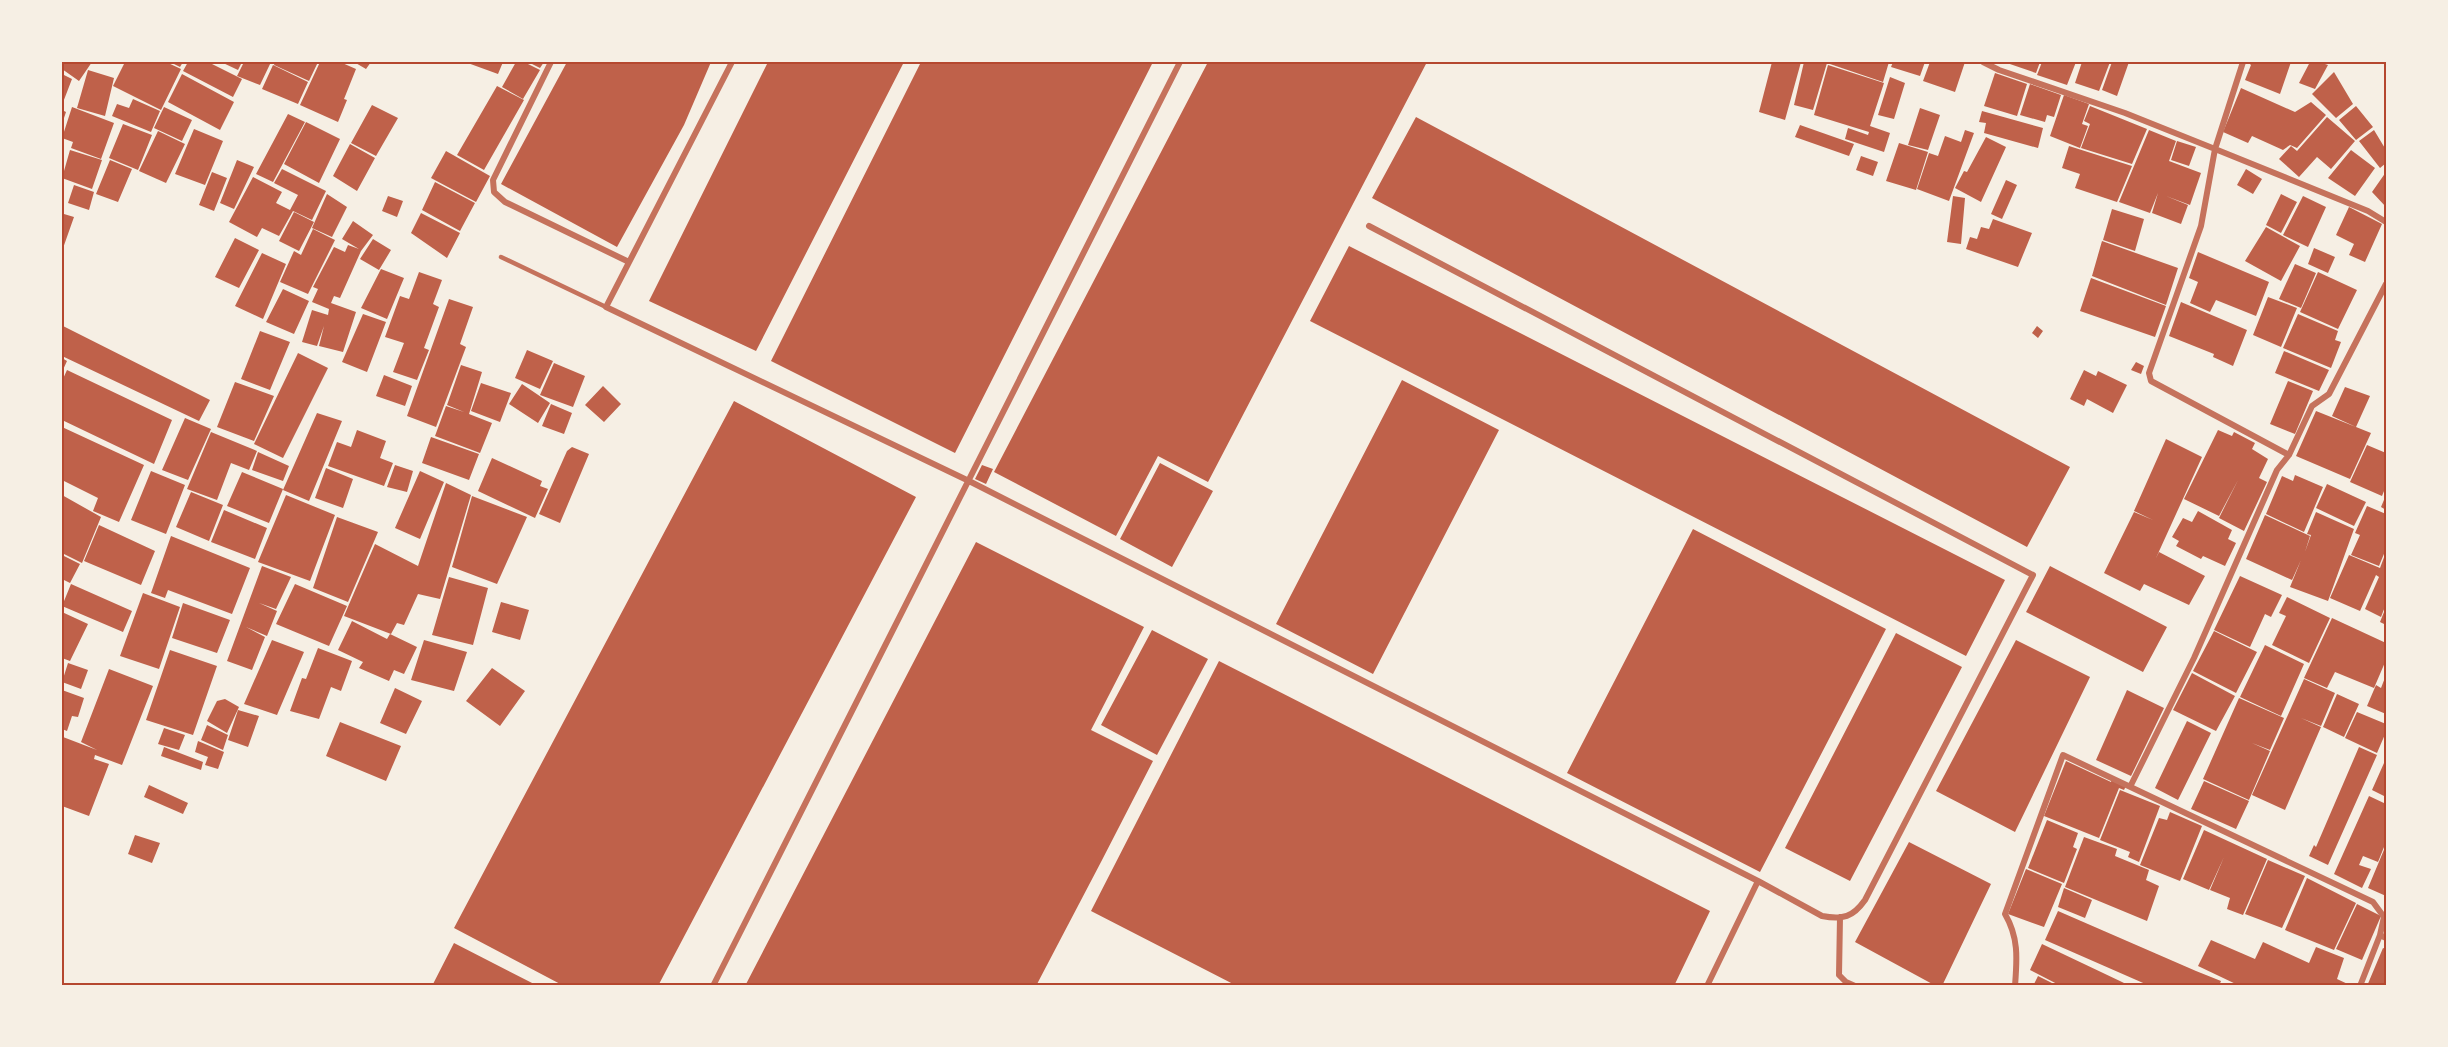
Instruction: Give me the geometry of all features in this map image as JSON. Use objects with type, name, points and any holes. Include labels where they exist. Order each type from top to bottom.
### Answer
[{"type":"street","points":[[551,62],[493,180],[494,192],[505,202],[629,262]]},
{"type":"street","points":[[732,62],[606,307],[969,481],[1758,881],[1822,916],[1843,917],[1856,912],[1865,900],[2033,575],[1369,226]]},
{"type":"street","points":[[712,986],[1180,62]]},
{"type":"street","points":[[1983,62],[1999,70],[2125,113],[2368,211],[2386,222]]},
{"type":"street","points":[[2243,62],[2215,149],[2201,226],[2149,373],[2151,381],[2289,455]]},
{"type":"street","points":[[2131,785],[2194,658],[2277,470],[2289,455],[2312,406],[2329,394],[2386,284]]},
{"type":"street","points":[[2015,986],[2018,950],[2011,925],[2005,914],[2063,755],[2131,785],[2373,902],[2384,917],[2384,937],[2360,986]]},
{"type":"street","points":[[1707,986],[1758,881]]},
{"type":"street","points":[[1843,917],[1839,975],[1846,982],[1855,986]]},
{"type":"lane","points":[[501,257],[606,307]]},
{"type":"building","points":[[62,62],[92,62],[79,81],[62,69]]},
{"type":"building","points":[[125,62],[166,62],[181,69],[161,110],[113,86]]},
{"type":"building","points":[[170,62],[183,62],[180,67]]},
{"type":"building","points":[[188,62],[208,62],[242,79],[233,97],[183,71]]},
{"type":"building","points":[[221,62],[242,62],[238,70]]},
{"type":"building","points":[[244,62],[271,62],[260,85],[237,76]]},
{"type":"building","points":[[275,62],[318,62],[309,81],[274,65]]},
{"type":"building","points":[[320,62],[340,62],[356,69],[338,122],[300,105]]},
{"type":"building","points":[[354,62],[371,62],[366,69]]},
{"type":"building","points":[[465,62],[503,62],[498,74]]},
{"type":"building","points":[[516,62],[524,62],[540,70],[523,99],[502,87]]},
{"type":"building","points":[[528,62],[544,62],[540,68]]},
{"type":"building","points":[[567,62],[711,62],[684,125],[617,247],[501,184]]},
{"type":"building","points":[[768,62],[904,62],[756,351],[649,301]]},
{"type":"building","points":[[921,62],[1153,62],[955,453],[771,361]]},
{"type":"building","points":[[1208,62],[1427,62],[1208,482],[1158,456],[1116,536],[994,472]]},
{"type":"building","points":[[1772,62],[1801,62],[1785,120],[1759,112]]},
{"type":"building","points":[[1804,62],[1889,62],[1883,82],[1827,63],[1813,110],[1794,105]]},
{"type":"building","points":[[1893,62],[1925,62],[1920,76],[1891,67]]},
{"type":"building","points":[[1930,62],[1965,62],[1955,92],[1923,81]]},
{"type":"building","points":[[2004,62],[2040,62],[2036,73]]},
{"type":"building","points":[[2042,62],[2076,62],[2067,85],[2037,75]]},
{"type":"building","points":[[2082,62],[2110,62],[2099,91],[2075,83]]},
{"type":"building","points":[[2112,62],[2129,62],[2117,96],[2102,90]]},
{"type":"building","points":[[2248,62],[2291,62],[2280,94],[2245,80],[2251,65]]},
{"type":"building","points":[[2310,62],[2328,65],[2315,89],[2299,83]]},
{"type":"building","points":[[273,65],[308,82],[298,104],[262,89]]},
{"type":"building","points":[[1828,65],[1884,83],[1870,126],[1890,133],[1884,152],[1845,139],[1848,128],[1868,135],[1869,132],[1814,115]]},
{"type":"building","points":[[88,70],[114,78],[105,116],[77,108]]},
{"type":"building","points":[[2334,72],[2353,104],[2336,118],[2312,94]]},
{"type":"building","points":[[1995,73],[2027,84],[2017,116],[1984,106]]},
{"type":"building","points":[[62,74],[72,79],[62,105]]},
{"type":"building","points":[[182,74],[234,102],[220,130],[168,102]]},
{"type":"building","points":[[1890,77],[1905,83],[1894,119],[1878,115]]},
{"type":"building","points":[[2030,84],[2061,95],[2054,117],[2047,115],[2045,122],[2020,115]]},
{"type":"building","points":[[497,86],[524,100],[484,170],[457,155]]},
{"type":"building","points":[[2241,88],[2295,112],[2311,102],[2326,115],[2297,148],[2290,145],[2283,150],[2252,136],[2248,143],[2223,132]]},
{"type":"building","points":[[2064,95],[2089,104],[2082,124],[2088,126],[2080,148],[2050,136]]},
{"type":"building","points":[[133,99],[160,111],[151,132],[112,116],[117,104],[129,108]]},
{"type":"building","points":[[372,105],[398,118],[376,156],[351,143]]},
{"type":"building","points":[[2090,106],[2147,129],[2132,164],[2081,148],[2090,124],[2084,121]]},
{"type":"building","points":[[2356,106],[2373,127],[2356,140],[2339,120]]},
{"type":"building","points":[[72,107],[114,123],[101,159],[71,148],[73,142],[62,138]]},
{"type":"building","points":[[164,107],[192,120],[182,141],[154,128]]},
{"type":"building","points":[[1920,108],[1940,115],[1928,150],[1908,145]]},
{"type":"building","points":[[62,110],[66,112],[62,124]]},
{"type":"building","points":[[1982,111],[2043,128],[2038,148],[1984,133],[1986,123],[1979,122]]},
{"type":"building","points":[[288,114],[305,122],[273,182],[256,174]]},
{"type":"building","points":[[1416,117],[2070,467],[2027,547],[1372,198]]},
{"type":"building","points":[[2327,117],[2355,141],[2331,169],[2317,157],[2299,177],[2279,159],[2291,146],[2297,151]]},
{"type":"building","points":[[306,122],[340,139],[319,183],[284,164]]},
{"type":"building","points":[[123,124],[152,135],[138,170],[109,158]]},
{"type":"building","points":[[1800,125],[1854,144],[1849,156],[1795,137]]},
{"type":"building","points":[[194,129],[223,141],[205,185],[175,174]]},
{"type":"building","points":[[1965,130],[1974,133],[1949,201],[1917,189],[1929,153],[1938,156],[1945,136],[1961,142]]},
{"type":"building","points":[[2149,130],[2176,141],[2169,161],[2201,173],[2190,205],[2166,196],[2188,205],[2181,224],[2152,213],[2158,193],[2150,213],[2119,202]]},
{"type":"building","points":[[2374,130],[2386,150],[2386,163],[2380,168],[2359,141]]},
{"type":"building","points":[[158,131],[185,144],[166,183],[139,171]]},
{"type":"building","points":[[1986,137],[2006,147],[1981,202],[1955,188],[1964,171],[1967,172]]},
{"type":"building","points":[[2177,141],[2196,147],[2189,166],[2171,160]]},
{"type":"building","points":[[1899,143],[1928,152],[1916,190],[1886,181]]},
{"type":"building","points":[[350,144],[375,158],[357,191],[333,176]]},
{"type":"building","points":[[2069,146],[2132,166],[2117,202],[2075,188],[2080,174],[2062,168]]},
{"type":"building","points":[[70,150],[102,160],[92,189],[62,178]]},
{"type":"building","points":[[2351,150],[2375,168],[2355,196],[2328,178]]},
{"type":"building","points":[[446,151],[490,176],[476,202],[431,178]]},
{"type":"building","points":[[1861,156],[1878,162],[1873,176],[1856,170]]},
{"type":"building","points":[[110,160],[132,169],[118,202],[96,194]]},
{"type":"building","points":[[237,160],[254,167],[234,209],[220,203]]},
{"type":"building","points":[[282,169],[326,191],[312,220],[293,211],[279,236],[262,228],[257,237],[229,222],[253,177],[282,192],[276,203],[290,210],[298,195],[274,183]]},
{"type":"building","points":[[2246,169],[2262,179],[2253,194],[2237,185]]},
{"type":"building","points":[[212,172],[227,178],[214,211],[199,205]]},
{"type":"building","points":[[2386,172],[2386,207],[2372,192]]},
{"type":"building","points":[[2006,180],[2017,185],[2002,219],[1991,214]]},
{"type":"building","points":[[435,182],[475,203],[460,231],[422,210]]},
{"type":"building","points":[[74,185],[94,192],[89,210],[68,203]]},
{"type":"building","points":[[327,194],[347,207],[332,237],[312,228]]},
{"type":"building","points":[[2281,194],[2297,202],[2281,233],[2266,225]]},
{"type":"building","points":[[388,196],[403,201],[397,217],[382,211]]},
{"type":"building","points":[[1953,196],[1965,198],[1961,244],[1947,242]]},
{"type":"building","points":[[2303,196],[2326,207],[2308,247],[2283,235]]},
{"type":"building","points":[[2349,207],[2382,224],[2365,262],[2349,255],[2354,244],[2336,235]]},
{"type":"building","points":[[2112,209],[2144,219],[2135,251],[2103,240]]},
{"type":"building","points":[[294,212],[314,222],[299,251],[279,241]]},
{"type":"building","points":[[421,213],[460,233],[447,258],[411,233]]},
{"type":"building","points":[[64,214],[74,217],[62,251],[62,219]]},
{"type":"building","points":[[1993,219],[2032,233],[2018,267],[1966,249],[1970,237],[1977,239],[1981,227],[1989,229]]},
{"type":"building","points":[[353,221],[373,235],[361,251],[340,298],[334,296],[331,303],[356,312],[343,352],[319,346],[324,326],[317,346],[302,342],[312,310],[328,315],[329,309],[312,302],[318,289],[313,287],[334,247],[345,252],[348,245],[359,249],[342,239]]},
{"type":"building","points":[[2266,227],[2300,246],[2281,281],[2245,261]]},
{"type":"building","points":[[313,229],[335,240],[308,294],[280,282],[294,251],[301,255]]},
{"type":"building","points":[[235,238],[259,250],[239,288],[215,277]]},
{"type":"building","points":[[373,239],[391,250],[379,270],[360,259]]},
{"type":"building","points":[[2102,241],[2178,268],[2166,305],[2092,276]]},
{"type":"building","points":[[1349,246],[2005,580],[1966,656],[1310,321]]},
{"type":"building","points":[[2314,248],[2335,257],[2328,273],[2308,264]]},
{"type":"building","points":[[2198,252],[2269,282],[2256,316],[2216,300],[2210,312],[2190,303],[2198,282],[2189,278]]},
{"type":"building","points":[[262,253],[286,264],[263,319],[235,306]]},
{"type":"building","points":[[2295,264],[2316,273],[2301,308],[2279,299]]},
{"type":"building","points":[[381,269],[404,278],[387,319],[361,308]]},
{"type":"building","points":[[419,272],[442,280],[433,304],[439,307],[424,348],[429,350],[417,380],[393,372],[404,343],[385,337],[400,296],[409,299]]},
{"type":"building","points":[[2318,272],[2357,290],[2338,329],[2300,312]]},
{"type":"building","points":[[2091,278],[2166,306],[2155,337],[2080,311]]},
{"type":"building","points":[[283,289],[309,301],[294,334],[266,322]]},
{"type":"building","points":[[2268,297],[2297,308],[2281,347],[2253,335]]},
{"type":"building","points":[[449,299],[473,307],[460,344],[466,347],[436,427],[407,416]]},
{"type":"building","points":[[2181,302],[2247,330],[2233,366],[2213,357],[2214,354],[2169,336]]},
{"type":"building","points":[[363,314],[386,322],[367,372],[342,362]]},
{"type":"building","points":[[2298,314],[2338,331],[2335,340],[2341,342],[2331,368],[2283,348]]},
{"type":"building","points":[[63,326],[210,400],[199,421],[62,356]]},
{"type":"building","points":[[2037,326],[2043,331],[2038,338],[2032,333]]},
{"type":"building","points":[[260,331],[290,342],[270,390],[241,379]]},
{"type":"building","points":[[527,350],[553,361],[540,389],[515,378]]},
{"type":"building","points":[[2284,351],[2329,370],[2319,391],[2275,373]]},
{"type":"building","points":[[298,353],[328,368],[283,458],[254,444]]},
{"type":"building","points":[[62,358],[67,361],[62,372]]},
{"type":"building","points":[[2136,362],[2144,366],[2141,374],[2131,370]]},
{"type":"building","points":[[554,363],[585,376],[573,407],[540,395]]},
{"type":"building","points":[[461,365],[482,372],[469,414],[492,423],[480,453],[435,436],[446,406],[464,412],[447,405]]},
{"type":"building","points":[[67,370],[172,420],[154,464],[62,420],[62,381]]},
{"type":"building","points":[[2084,370],[2096,376],[2098,371],[2127,385],[2113,413],[2087,399],[2084,406],[2070,399]]},
{"type":"building","points":[[384,375],[412,386],[405,406],[376,396]]},
{"type":"building","points":[[1402,380],[1499,430],[1373,674],[1276,624]]},
{"type":"building","points":[[2288,381],[2313,391],[2295,434],[2270,424]]},
{"type":"building","points":[[235,382],[274,396],[254,441],[217,427]]},
{"type":"building","points":[[481,383],[511,393],[500,422],[471,411]]},
{"type":"building","points":[[522,384],[550,403],[538,423],[509,404]]},
{"type":"building","points":[[603,386],[621,404],[604,422],[585,405]]},
{"type":"building","points":[[2345,387],[2370,396],[2356,427],[2332,416]]},
{"type":"building","points":[[734,401],[916,497],[658,986],[564,986],[454,928]]},
{"type":"building","points":[[551,404],[572,413],[564,434],[542,426]]},
{"type":"building","points":[[2316,411],[2371,433],[2350,479],[2296,456]]},
{"type":"building","points":[[317,413],[342,421],[309,501],[283,490]]},
{"type":"building","points":[[185,418],[211,429],[188,480],[162,470]]},
{"type":"building","points":[[62,427],[144,465],[119,522],[93,511],[98,498],[62,480]]},
{"type":"building","points":[[357,430],[386,441],[380,458],[393,463],[384,486],[328,466],[337,442],[351,447]]},
{"type":"building","points":[[2218,430],[2232,436],[2234,432],[2255,443],[2252,449],[2268,459],[2259,478],[2267,482],[2244,531],[2219,518],[2238,480],[2219,516],[2184,499]]},
{"type":"building","points":[[211,432],[257,451],[249,470],[231,463],[217,500],[187,489]]},
{"type":"building","points":[[431,437],[479,454],[469,480],[422,463]]},
{"type":"building","points":[[2166,439],[2202,457],[2156,558],[2159,552],[2205,576],[2189,605],[2144,584],[2140,591],[2104,573],[2134,512],[2153,520],[2134,511]]},
{"type":"building","points":[[2367,445],[2386,453],[2386,486],[2382,496],[2350,482]]},
{"type":"building","points":[[572,447],[589,454],[560,523],[539,514],[567,451]]},
{"type":"building","points":[[258,452],[289,466],[283,481],[252,470]]},
{"type":"building","points":[[492,458],[542,481],[540,486],[548,489],[535,518],[478,491]]},
{"type":"building","points":[[1160,463],[1213,491],[1172,567],[1120,539]]},
{"type":"building","points":[[395,465],[413,471],[407,492],[387,487]]},
{"type":"building","points":[[982,465],[993,469],[986,484],[975,479]]},
{"type":"building","points":[[326,468],[353,479],[343,508],[315,498]]},
{"type":"building","points":[[151,471],[185,485],[166,534],[131,520]]},
{"type":"building","points":[[420,471],[444,482],[420,539],[395,528]]},
{"type":"building","points":[[242,472],[283,489],[269,523],[227,506]]},
{"type":"building","points":[[2295,475],[2323,487],[2304,532],[2266,514],[2282,476],[2293,481]]},
{"type":"building","points":[[446,483],[471,495],[440,599],[418,594],[404,625],[397,623],[391,634],[344,616],[375,544],[418,566]]},
{"type":"building","points":[[2327,484],[2366,502],[2354,526],[2316,508]]},
{"type":"building","points":[[191,492],[223,505],[209,541],[176,527]]},
{"type":"building","points":[[62,495],[101,517],[82,563],[62,553]]},
{"type":"building","points":[[286,495],[335,515],[310,581],[258,562]]},
{"type":"building","points":[[2386,495],[2386,510],[2381,507]]},
{"type":"building","points":[[472,496],[527,517],[497,584],[452,567]]},
{"type":"building","points":[[2367,506],[2386,514],[2386,549],[2379,566],[2351,555],[2360,535],[2355,533]]},
{"type":"building","points":[[224,510],[267,528],[255,559],[211,542]]},
{"type":"building","points":[[2198,511],[2232,530],[2228,539],[2236,543],[2225,566],[2203,556],[2201,559],[2176,546],[2179,541],[2172,537],[2183,518],[2192,522]]},
{"type":"building","points":[[2316,512],[2354,529],[2328,601],[2290,587],[2301,560],[2292,580],[2246,559],[2265,515],[2310,536],[2305,552],[2311,535],[2307,534]]},
{"type":"building","points":[[337,517],[378,532],[348,602],[313,588]]},
{"type":"building","points":[[99,525],[155,551],[141,585],[84,561]]},
{"type":"building","points":[[1693,529],[1886,629],[1760,872],[1567,773]]},
{"type":"building","points":[[171,536],[250,568],[232,614],[168,590],[165,598],[151,593]]},
{"type":"building","points":[[976,542],[1144,627],[1091,730],[1153,761],[1101,862],[1036,986],[745,986]]},
{"type":"building","points":[[2386,552],[2386,604],[2381,617],[2365,609],[2379,577],[2376,575],[2360,611],[2330,598],[2349,555],[2380,568]]},
{"type":"building","points":[[62,555],[80,564],[70,583],[62,579]]},
{"type":"building","points":[[262,566],[291,577],[276,609],[259,603],[277,611],[267,636],[246,627],[265,637],[252,670],[227,661]]},
{"type":"building","points":[[2050,566],[2167,627],[2143,672],[2026,612]]},
{"type":"building","points":[[2240,576],[2282,595],[2271,617],[2265,614],[2250,647],[2214,630]]},
{"type":"building","points":[[449,577],[488,588],[473,645],[432,635]]},
{"type":"building","points":[[71,584],[132,611],[123,632],[62,606]]},
{"type":"building","points":[[295,584],[347,606],[329,646],[276,624]]},
{"type":"building","points":[[143,593],[180,607],[159,669],[120,656]]},
{"type":"building","points":[[2287,597],[2330,618],[2309,663],[2272,645],[2286,616],[2279,613]]},
{"type":"building","points":[[501,602],[529,610],[520,640],[492,632]]},
{"type":"building","points":[[183,603],[230,620],[217,653],[172,638]]},
{"type":"building","points":[[2386,607],[2386,625],[2380,622]]},
{"type":"building","points":[[62,612],[88,624],[70,661],[62,658]]},
{"type":"building","points":[[2332,618],[2386,643],[2386,660],[2374,688],[2335,672],[2327,688],[2304,678]]},
{"type":"building","points":[[352,621],[387,639],[390,634],[417,647],[404,674],[394,670],[389,681],[359,668],[363,662],[338,650]]},
{"type":"building","points":[[1152,630],[1208,659],[1157,755],[1101,725]]},
{"type":"building","points":[[2214,631],[2257,652],[2236,693],[2193,671]]},
{"type":"building","points":[[1896,633],[1962,667],[1850,881],[1785,848]]},
{"type":"building","points":[[272,640],[304,652],[277,715],[244,704]]},
{"type":"building","points":[[424,640],[467,652],[454,691],[411,680]]},
{"type":"building","points":[[2016,640],[2090,677],[2015,832],[1936,791]]},
{"type":"building","points":[[2265,645],[2304,664],[2281,716],[2240,697]]},
{"type":"building","points":[[318,648],[352,661],[341,691],[331,687],[319,719],[290,711],[302,678],[306,679]]},
{"type":"building","points":[[170,650],[217,666],[193,735],[146,720]]},
{"type":"building","points":[[1219,661],[1710,911],[1674,986],[1237,986],[1091,911]]},
{"type":"building","points":[[68,663],[88,670],[81,689],[62,682]]},
{"type":"building","points":[[492,668],[525,691],[500,726],[466,701]]},
{"type":"building","points":[[109,669],[153,686],[122,765],[95,755],[94,759],[109,764],[89,816],[62,806],[62,741],[63,737],[97,750],[81,742]]},
{"type":"building","points":[[2192,673],[2235,696],[2216,731],[2173,710]]},
{"type":"building","points":[[2386,675],[2386,714],[2367,706],[2376,685],[2381,688]]},
{"type":"building","points":[[2304,679],[2335,693],[2321,726],[2301,718],[2321,727],[2285,810],[2252,795]]},
{"type":"building","points":[[395,688],[422,701],[406,734],[380,723]]},
{"type":"building","points":[[62,690],[84,698],[78,717],[72,716],[67,731],[62,729]]},
{"type":"building","points":[[2127,690],[2164,708],[2131,776],[2096,760]]},
{"type":"building","points":[[2337,694],[2359,704],[2344,737],[2323,727]]},
{"type":"building","points":[[2239,698],[2284,718],[2270,750],[2252,743],[2270,751],[2249,800],[2203,779]]},
{"type":"building","points":[[225,699],[239,707],[227,733],[207,721],[217,701]]},
{"type":"building","points":[[238,710],[259,716],[248,747],[228,740]]},
{"type":"building","points":[[2357,712],[2386,724],[2386,732],[2377,753],[2345,738]]},
{"type":"building","points":[[2187,721],[2211,733],[2178,800],[2155,788]]},
{"type":"building","points":[[340,722],[401,746],[386,781],[326,756]]},
{"type":"building","points":[[207,725],[228,735],[223,750],[201,740]]},
{"type":"building","points":[[164,728],[185,735],[179,750],[158,744]]},
{"type":"building","points":[[198,741],[224,752],[218,769],[205,765],[208,757],[195,752]]},
{"type":"building","points":[[164,747],[203,762],[201,770],[161,756]]},
{"type":"building","points":[[2359,747],[2377,755],[2328,865],[2309,856],[2314,845],[2316,847]]},
{"type":"building","points":[[2066,761],[2111,782],[2112,778],[2126,786],[2124,790],[2119,788],[2099,838],[2044,816]]},
{"type":"building","points":[[2384,763],[2386,764],[2386,797],[2372,790]]},
{"type":"building","points":[[2204,781],[2249,801],[2236,829],[2191,809]]},
{"type":"building","points":[[149,785],[188,803],[183,814],[144,797]]},
{"type":"building","points":[[2120,790],[2160,806],[2139,862],[2128,857],[2130,852],[2100,840]]},
{"type":"building","points":[[2369,796],[2386,804],[2386,842],[2378,862],[2363,856],[2359,865],[2371,869],[2362,888],[2334,874]]},
{"type":"building","points":[[2170,812],[2202,826],[2180,881],[2140,865],[2159,818],[2167,820]]},
{"type":"building","points":[[2047,820],[2078,833],[2073,847],[2077,849],[2064,883],[2028,868]]},
{"type":"building","points":[[2204,830],[2267,859],[2243,915],[2227,909],[2230,898],[2210,890],[2224,857],[2209,890],[2183,879]]},
{"type":"building","points":[[135,835],[160,843],[152,863],[128,854]]},
{"type":"building","points":[[2084,837],[2117,849],[2115,856],[2149,870],[2146,880],[2159,886],[2147,921],[2065,887]]},
{"type":"building","points":[[1909,842],[1991,884],[1942,986],[1936,986],[1855,942]]},
{"type":"building","points":[[2386,845],[2386,896],[2368,888]]},
{"type":"building","points":[[2268,860],[2305,876],[2282,928],[2245,914]]},
{"type":"building","points":[[2026,869],[2062,884],[2044,927],[2008,914]]},
{"type":"building","points":[[2307,878],[2356,903],[2334,950],[2285,930]]},
{"type":"building","points":[[2064,888],[2092,900],[2085,918],[2058,907]]},
{"type":"building","points":[[2357,904],[2381,916],[2362,960],[2336,949]]},
{"type":"building","points":[[2058,911],[2221,981],[2219,986],[2150,986],[2045,940]]},
{"type":"building","points":[[2211,940],[2255,959],[2263,942],[2309,963],[2316,947],[2344,958],[2337,979],[2352,986],[2240,986],[2198,966]]},
{"type":"building","points":[[454,943],[538,986],[432,986]]},
{"type":"building","points":[[2042,944],[2130,986],[2061,986],[2030,970]]},
{"type":"building","points":[[2383,948],[2386,949],[2386,986],[2367,986]]},
{"type":"building","points":[[2038,976],[2058,986],[2033,986]]}]
